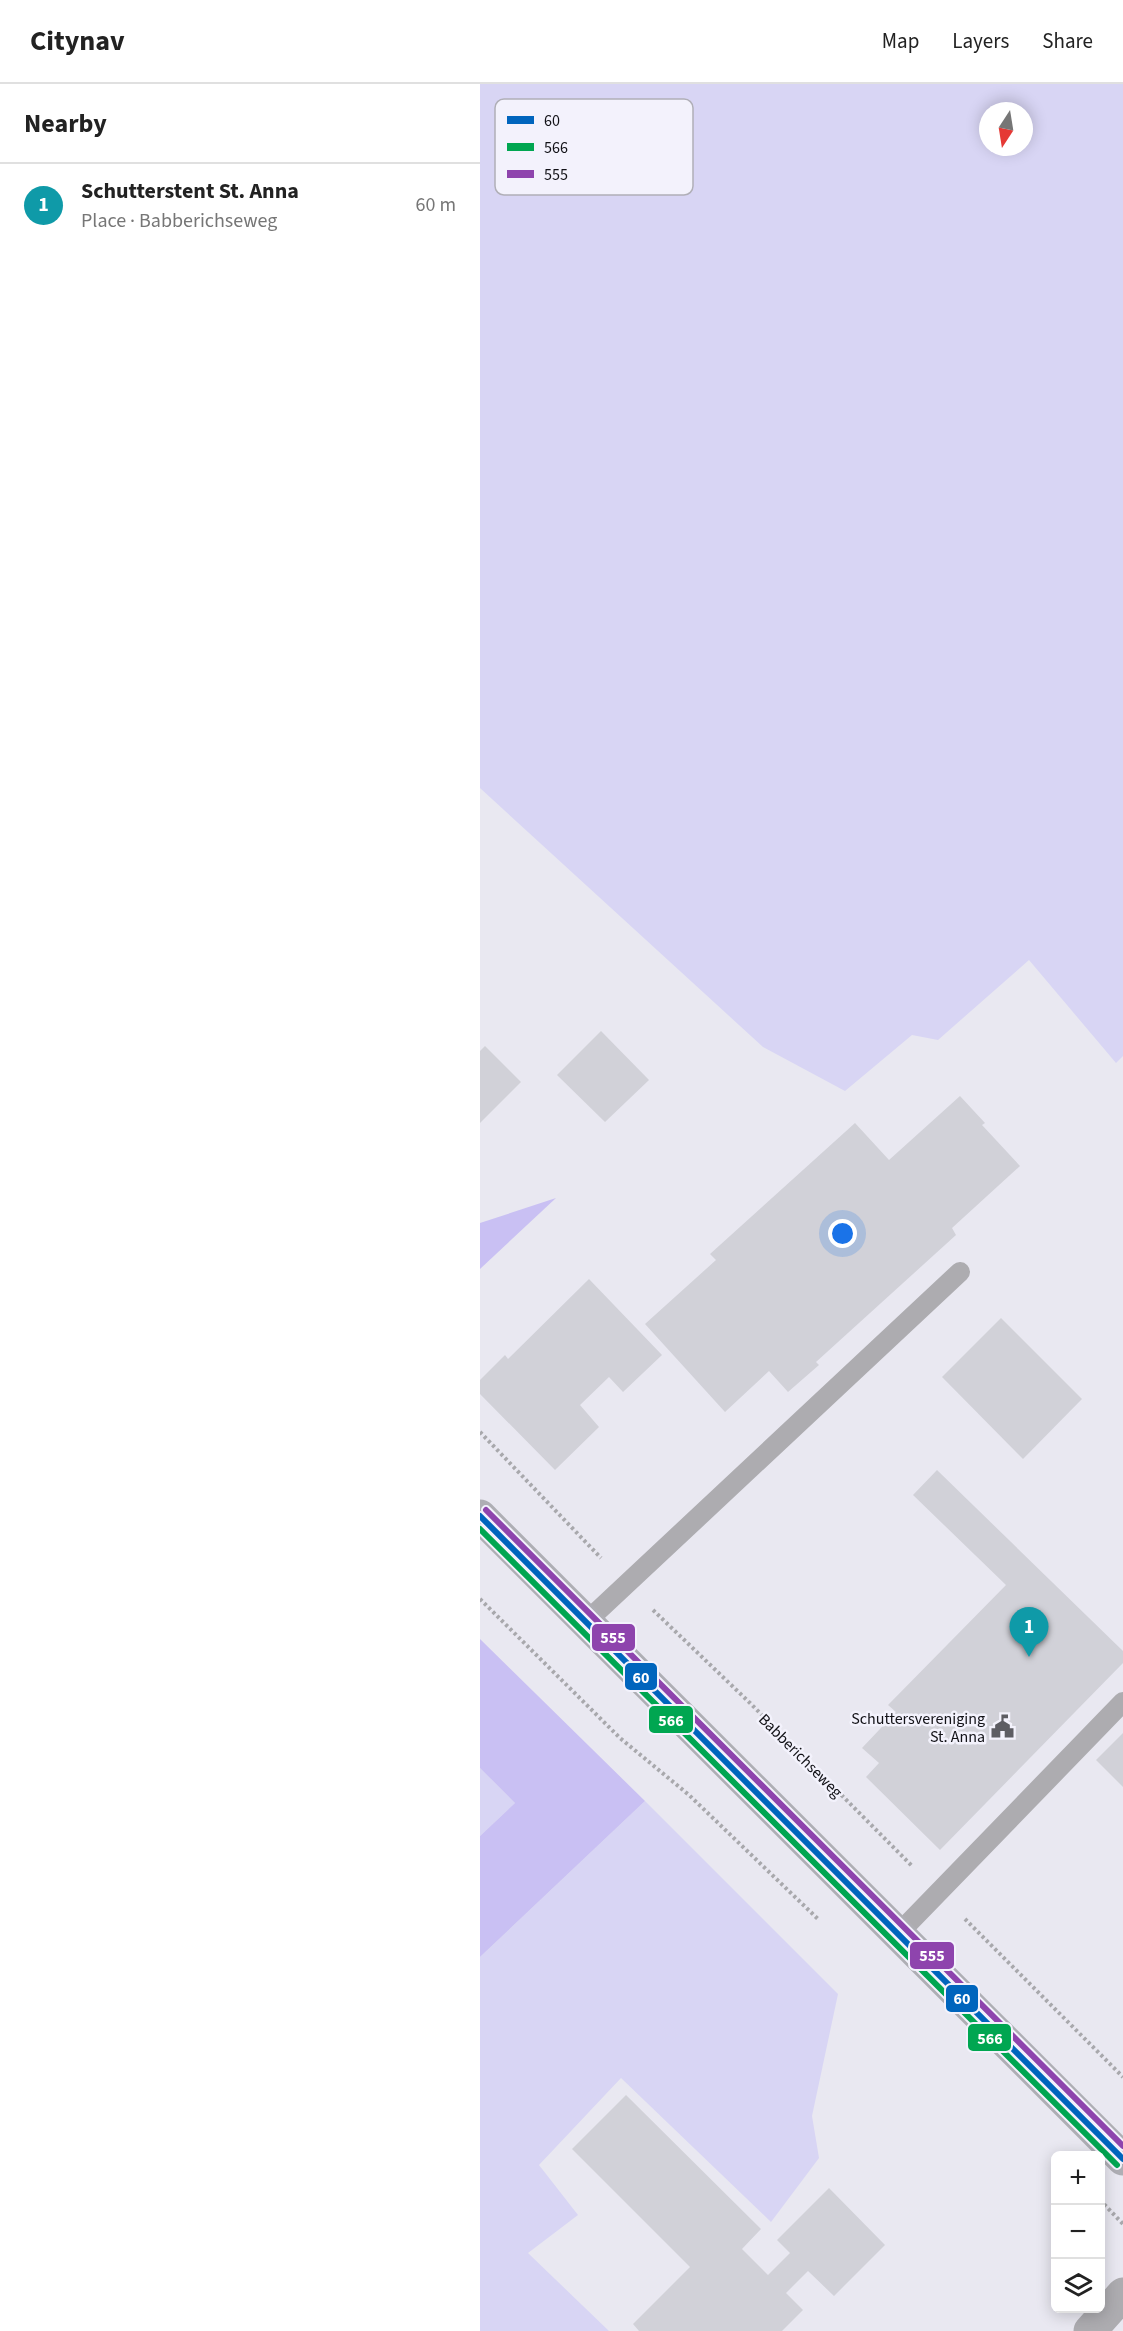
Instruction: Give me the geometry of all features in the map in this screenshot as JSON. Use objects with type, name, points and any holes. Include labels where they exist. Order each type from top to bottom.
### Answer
[{"type":"main road","points":[[480,1516],[1123,2159]]},
{"type":"street","points":[[1090,2331],[1123,2294]]},
{"type":"lane","points":[[586,1622],[960,1272]]},
{"type":"lane","points":[[898,1934],[1123,1702]]},
{"type":"path","name":"Babberichseweg","points":[[480,1432],[626,1584],[750,1703],[1123,2077]]},
{"type":"path","points":[[480,1599],[620,1738],[689,1795],[820,1922]]},
{"type":"path","points":[[1105,2204],[1123,2224]]},
{"type":"shaded area","points":[[480,84],[1123,84],[1123,1056],[1116,1063],[1029,960],[938,1040],[912,1035],[845,1091],[763,1047],[480,788]]},
{"type":"shaded area","points":[[556,1198],[480,1269],[480,1223]]},
{"type":"shaded area","points":[[480,1639],[645,1801],[480,1957],[480,1836],[515,1803],[480,1768]]},
{"type":"shaded area","points":[[480,1768],[515,1803],[480,1836]]},
{"type":"shaded area","points":[[645,1801],[838,1994],[812,2116],[819,2158],[771,2222],[621,2078],[539,2165],[578,2215],[528,2253],[609,2331],[480,2331],[480,1957]]},
{"type":"building","points":[[601,1031],[649,1080],[605,1122],[557,1075]]},
{"type":"building","points":[[485,1046],[521,1082],[480,1123],[480,1051]]},
{"type":"building","points":[[960,1096],[985,1123],[982,1125],[1020,1166],[952,1228],[956,1235],[816,1362],[819,1365],[788,1392],[769,1371],[725,1412],[645,1324],[716,1260],[710,1254],[855,1123],[889,1160]]},
{"type":"building","points":[[589,1279],[662,1355],[623,1392],[609,1377],[580,1405],[599,1427],[555,1470],[480,1394],[480,1380],[505,1355],[508,1359]]},
{"type":"building","points":[[1001,1318],[1082,1399],[1023,1459],[942,1377]]},
{"type":"building","points":[[937,1470],[1123,1651],[1123,1663],[940,1850],[866,1777],[879,1763],[862,1748],[896,1712],[888,1705],[1006,1585],[913,1495]]},
{"type":"building","points":[[1123,1733],[1123,1787],[1096,1760]]},
{"type":"building","points":[[626,2095],[761,2229],[742,2249],[768,2275],[790,2253],[777,2240],[829,2188],[885,2245],[834,2296],[808,2271],[786,2293],[803,2310],[782,2331],[639,2331],[633,2324],[690,2267],[572,2149]]},
{"type":"transit line","name":"555","points":[[486,1510],[1123,2146]]},
{"type":"transit line","name":"60","points":[[480,1516],[1123,2159]]},
{"type":"transit line","name":"566","points":[[480,1529],[1117,2165]]},
{"type":"place","name":"Schutterstent St. Anna","points":[[1029,1657]]},
{"type":"place","name":"Schuttersvereniging St. Anna","points":[[1003,1727]]}]
